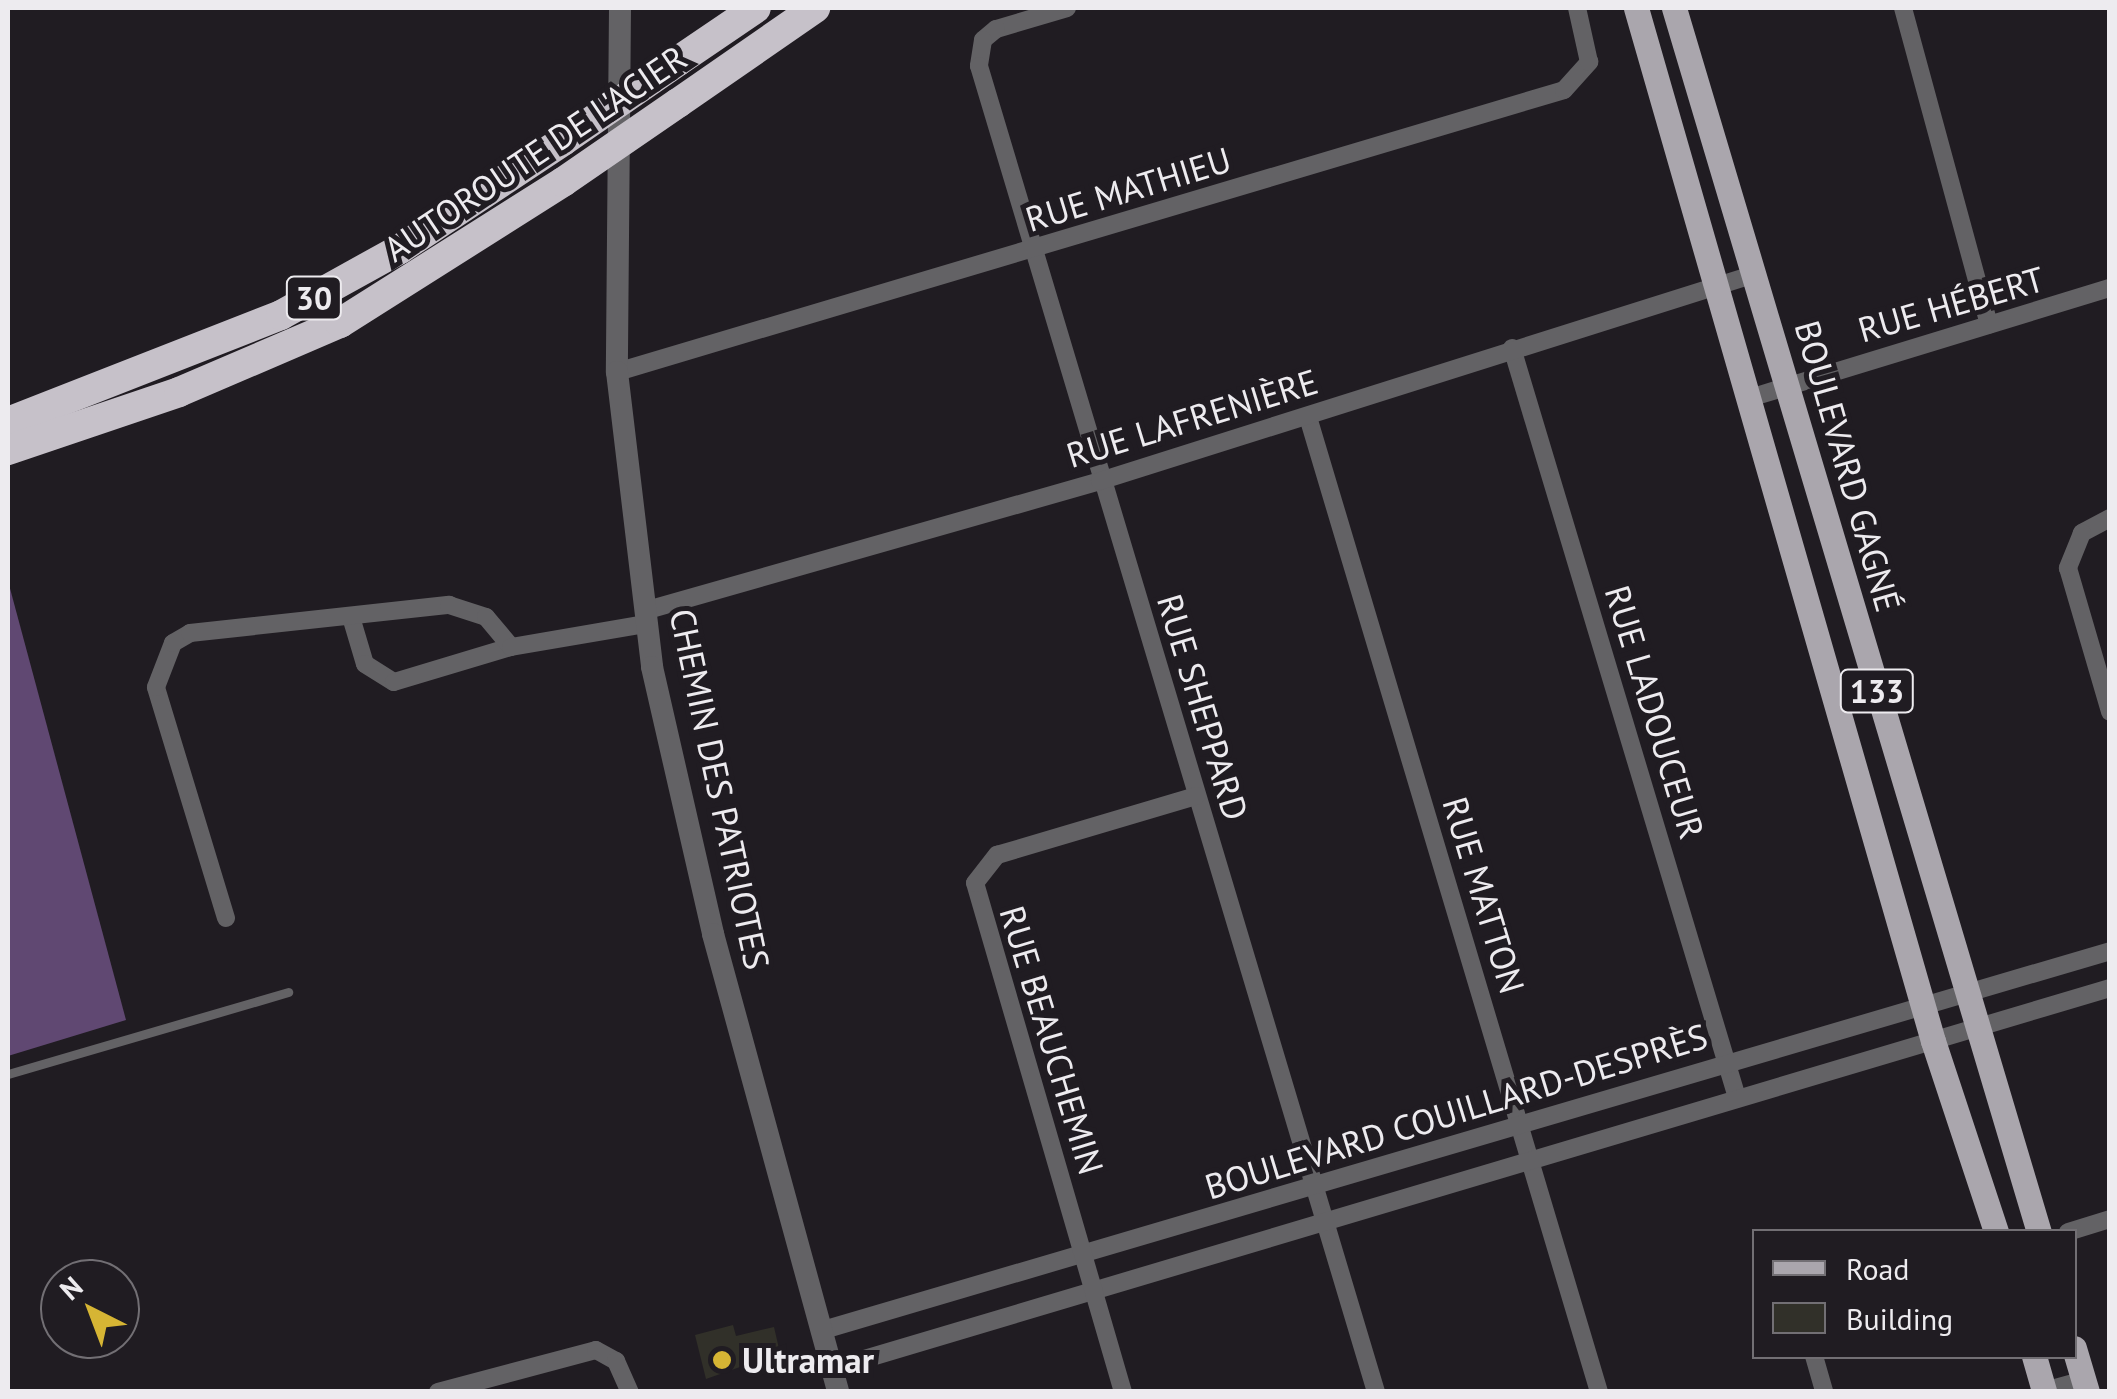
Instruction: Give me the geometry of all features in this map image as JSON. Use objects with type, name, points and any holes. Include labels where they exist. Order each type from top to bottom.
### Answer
[{"type":"highway","name":"AUTOROUTE DE L'ACIER","points":[[8,450],[47,424],[308,301],[564,141],[756,8]]},
{"type":"highway","name":"AUTOROUTE DE L'ACIER","points":[[8,422],[47,424],[340,323],[563,182],[815,8]]},
{"type":"main road","name":"BOULEVARD GAGNÉ","points":[[1636,8],[1753,397],[1933,1041],[1995,1229]]},
{"type":"main road","name":"BOULEVARD GAGNÉ","points":[[1674,8],[2038,1229]]},
{"type":"main road","points":[[2077,1358],[2086,1386]]},
{"type":"main road","points":[[2035,1359],[2043,1391]]},
{"type":"street","name":"CHEMIN DES PATRIOTES","points":[[620,8],[617,372],[645,618],[696,863],[835,1380]]},
{"type":"street","name":"RUE SHEPPARD","points":[[1067,8],[984,40],[979,66],[1100,481],[1376,1392]]},
{"type":"street","name":"RUE MATHIEU","points":[[617,372],[1033,252],[1564,90],[1590,62],[1577,8]]},
{"type":"street","points":[[1902,8],[1988,324]]},
{"type":"street","name":"RUE LAFRENIÈRE","points":[[351,617],[364,664],[394,682],[511,646],[645,618],[1308,417],[1512,348],[1754,274]]},
{"type":"street","name":"RUE HÉBERT","points":[[1753,397],[2110,288]]},
{"type":"street","name":"RUE LADOUCEUR","points":[[1512,348],[1736,1094]]},
{"type":"street","name":"RUE MATTON","points":[[1308,417],[1599,1392]]},
{"type":"street","points":[[2110,518],[2082,533],[2068,568],[2110,712]]},
{"type":"street","points":[[226,918],[156,686],[162,656],[190,633],[468,607],[511,646]]},
{"type":"street","name":"RUE BEAUCHEMIN","points":[[1123,1392],[974,883],[997,855],[1196,796]]},
{"type":"street","name":"BOULEVARD COUILLARD-DESPRÈS","points":[[820,1331],[1924,1009],[2110,950]]},
{"type":"street","name":"BOULEVARD COUILLARD-DESPRÈS","points":[[835,1380],[1092,1292],[1736,1094],[2110,988]]},
{"type":"street","points":[[2077,1229],[2110,1219]]},
{"type":"street","points":[[438,1392],[596,1350],[616,1361],[630,1392]]},
{"type":"street","points":[[1815,1359],[1824,1392]]},
{"type":"street","points":[[2043,1391],[2086,1386]]},
{"type":"lane","points":[[8,1074],[288,992]]},
{"type":"shaded area","points":[[8,581],[126,1020],[8,1056]]},
{"type":"building","points":[[733,1325],[736,1336],[774,1327],[780,1353],[706,1379],[695,1335]]},
{"type":"place","name":"Ultramar","points":[[722,1360]]}]
